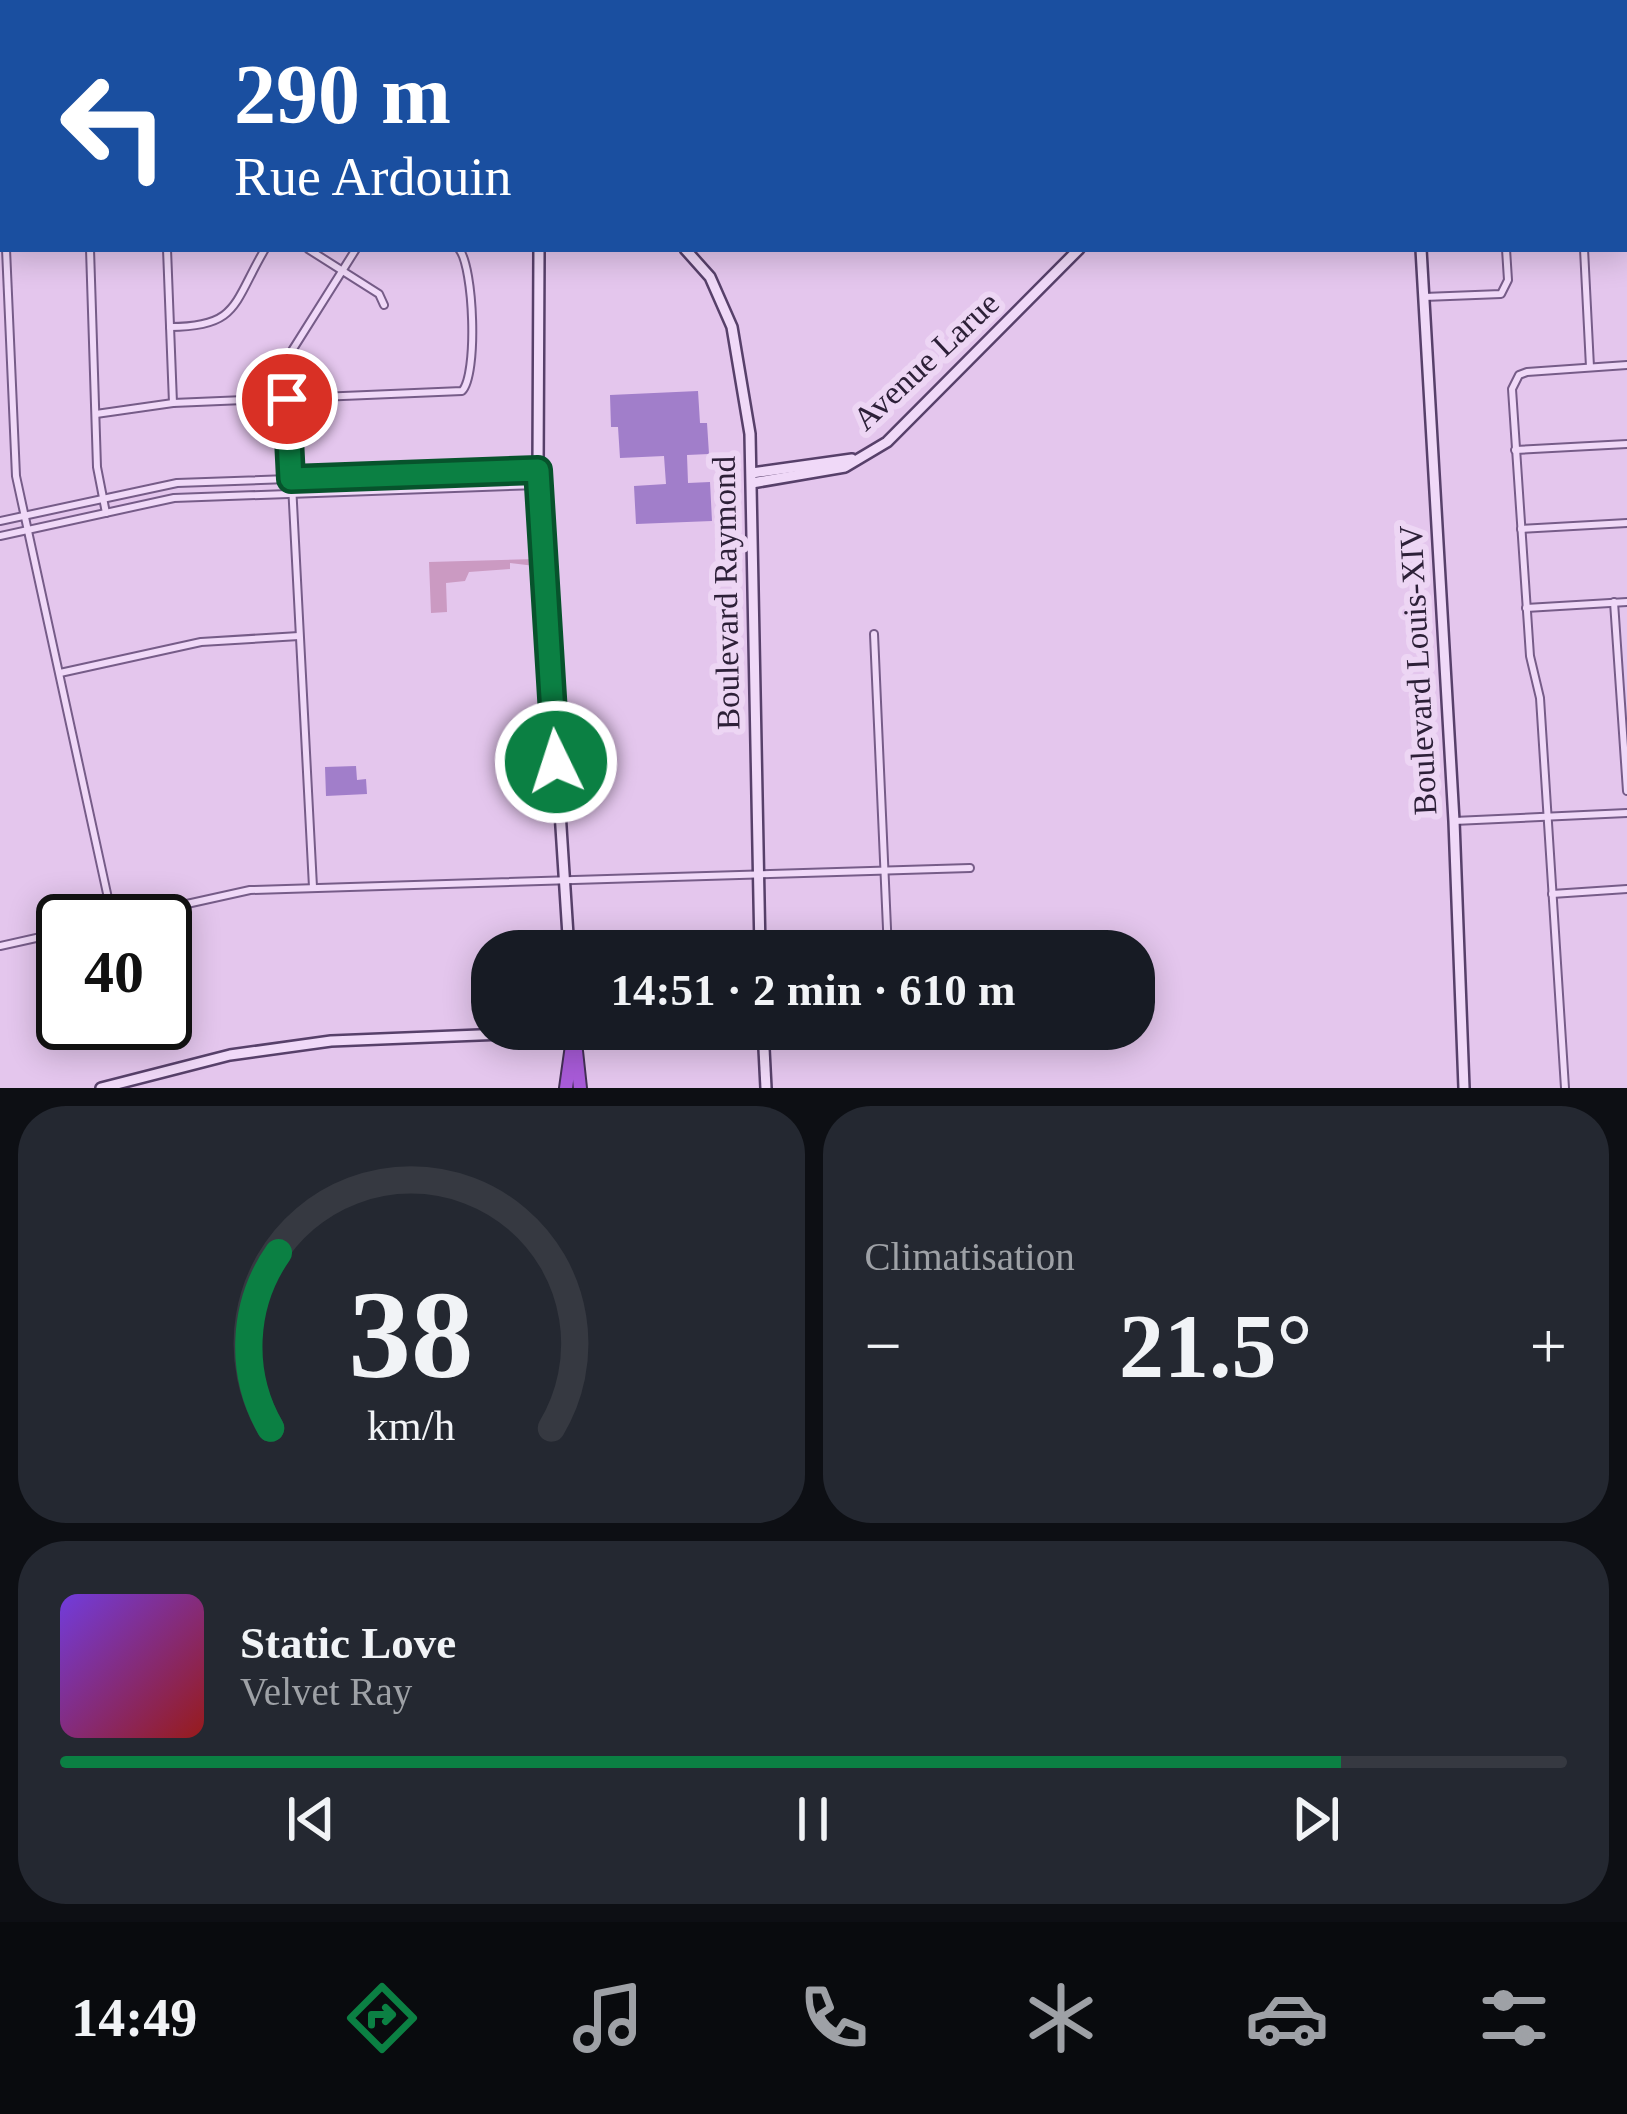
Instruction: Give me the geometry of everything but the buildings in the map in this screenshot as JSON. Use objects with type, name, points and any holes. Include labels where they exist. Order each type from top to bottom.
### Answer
[{"type":"highway","points":[[566,1088],[571,1050]]},
{"type":"highway","points":[[576,1050],[580,1088]]},
{"type":"street","points":[[6,252],[16,476],[105,894]]},
{"type":"street","points":[[90,252],[96,413],[106,513]]},
{"type":"street","points":[[167,252],[173,403]]},
{"type":"street","points":[[170,326],[205,327],[225,317],[263,252]]},
{"type":"street","points":[[313,252],[379,294],[384,305]]},
{"type":"street","points":[[314,887],[288,357],[354,252]]},
{"type":"street","points":[[96,413],[173,403],[452,394],[467,387],[471,374],[469,274],[460,252]]},
{"type":"street","points":[[538,252],[538,470],[567,930]]},
{"type":"street","name":"Boulevard Raymond","points":[[688,252],[710,278],[732,327],[745,387],[752,478],[759,930]]},
{"type":"street","name":"Avenue Larue","points":[[752,478],[845,467],[887,442],[1076,252]]},
{"type":"street","name":"Boulevard Louis-XIV","points":[[1421,252],[1454,820],[1464,1088]]},
{"type":"street","points":[[1424,297],[1501,294],[1508,280],[1506,252]]},
{"type":"street","points":[[1584,252],[1590,367]]},
{"type":"street","points":[[1565,1088],[1540,698],[1526,608],[1512,389],[1519,375],[1627,365]]},
{"type":"street","points":[[1515,450],[1627,444]]},
{"type":"street","points":[[0,521],[177,483],[538,470]]},
{"type":"street","points":[[0,536],[174,498],[539,485]]},
{"type":"street","points":[[1521,529],[1627,523]]},
{"type":"street","points":[[1614,602],[1627,791]]},
{"type":"street","points":[[1526,608],[1627,602]]},
{"type":"street","points":[[874,634],[887,930]]},
{"type":"street","points":[[59,673],[200,642],[299,636]]},
{"type":"street","points":[[1454,820],[1627,813]]},
{"type":"street","points":[[192,903],[250,890],[314,887],[970,868]]},
{"type":"street","points":[[1552,894],[1627,889]]},
{"type":"street","points":[[0,946],[36,938]]},
{"type":"street","points":[[101,1088],[230,1055],[331,1041],[471,1035]]},
{"type":"street","points":[[764,1050],[766,1088]]},
{"type":"shaded area","points":[[535,559],[535,566],[510,563],[510,569],[469,572],[465,581],[446,583],[447,612],[431,613],[429,562]]},
{"type":"route","points":[[287,399],[291,479],[538,470],[556,762]]}]
